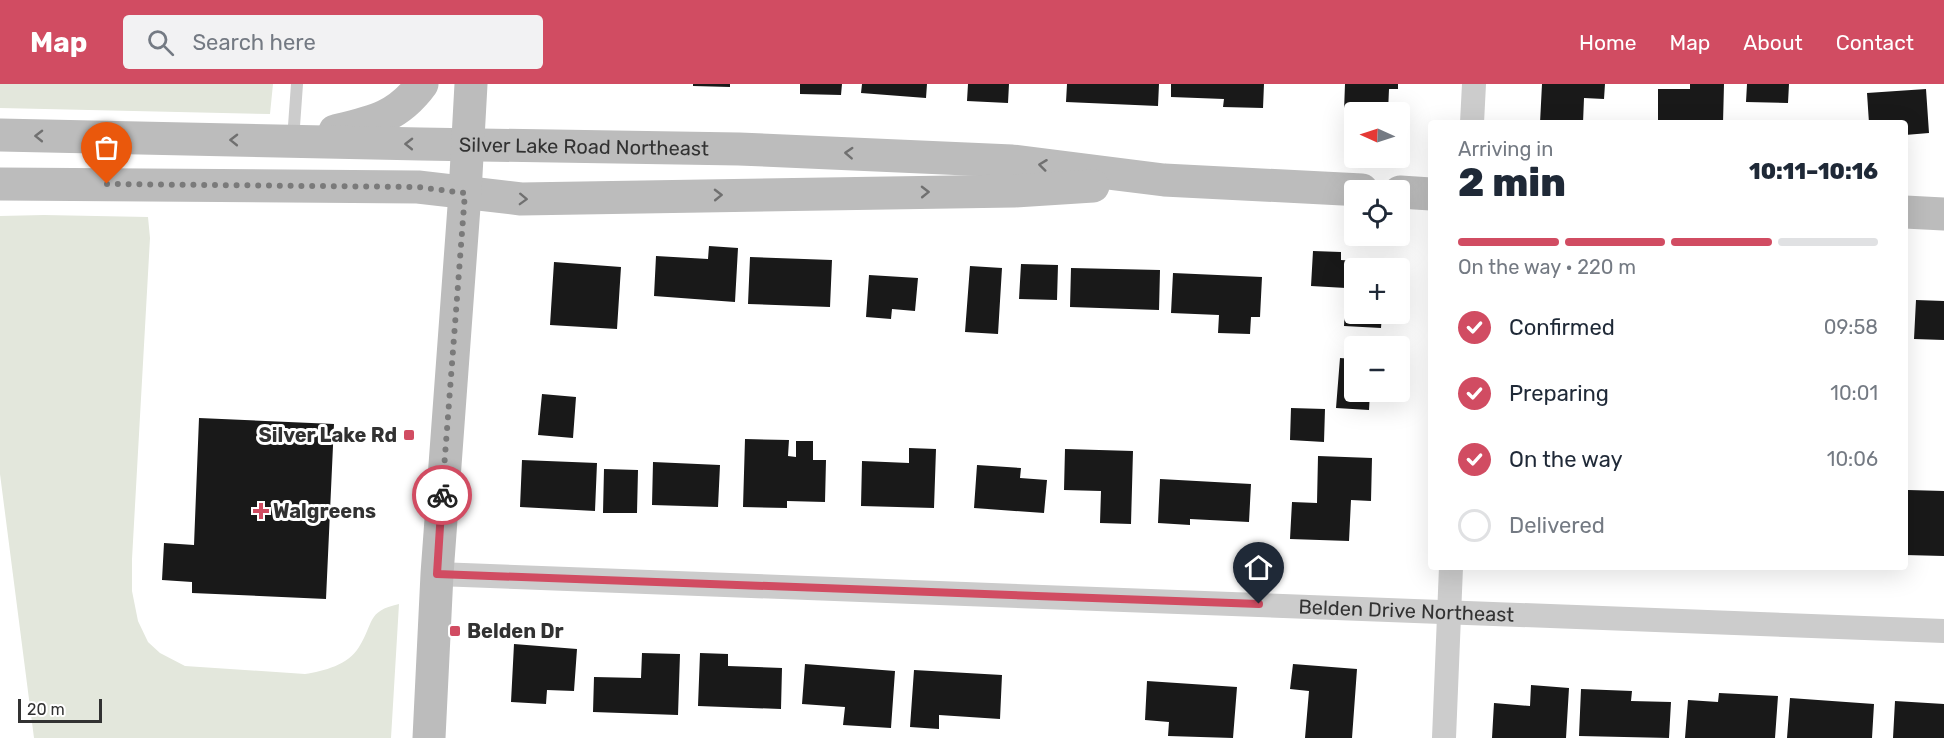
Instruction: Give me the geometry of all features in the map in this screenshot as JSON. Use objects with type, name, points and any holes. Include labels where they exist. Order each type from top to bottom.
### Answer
[{"type":"main road","points":[[292,141],[375,122],[400,107],[422,84]]},
{"type":"main road","points":[[429,738],[437,574],[471,84]]},
{"type":"main road","name":"Silver Lake Road Northeast","points":[[0,135],[739,148],[1012,160],[1164,180],[1344,189]]},
{"type":"main road","name":"Silver Lake Road Northeast","points":[[4,184],[418,187],[520,199],[1014,191],[1164,180]]},
{"type":"main road","points":[[1410,193],[1428,194]]},
{"type":"main road","points":[[1908,212],[1944,214]]},
{"type":"street","points":[[1472,120],[1474,84]]},
{"type":"street","points":[[1444,738],[1451,570]]},
{"type":"street","name":"Belden Drive Northeast","points":[[437,574],[1944,631]]},
{"type":"lane","points":[[292,141],[297,84]]},
{"type":"shaded area","points":[[0,84],[273,84],[270,114],[0,108]]},
{"type":"shaded area","points":[[0,216],[148,217],[150,238],[132,591],[138,621],[148,642],[160,653],[185,666],[305,674],[328,669],[349,658],[364,639],[372,619],[381,610],[399,604],[391,738],[34,738],[0,474]]},
{"type":"building","points":[[693,84],[730,84],[730,87],[693,86]]},
{"type":"building","points":[[800,84],[842,84],[841,95],[800,94]]},
{"type":"building","points":[[862,84],[927,84],[926,98],[861,93]]},
{"type":"building","points":[[968,84],[1009,84],[1008,103],[967,101]]},
{"type":"building","points":[[1067,84],[1159,84],[1158,106],[1066,102]]},
{"type":"building","points":[[1171,84],[1264,84],[1263,108],[1223,107],[1224,99],[1171,97]]},
{"type":"building","points":[[1345,84],[1398,84],[1398,89],[1389,89],[1388,102],[1344,102]]},
{"type":"building","points":[[1542,84],[1605,84],[1604,99],[1584,98],[1583,120],[1540,120]]},
{"type":"building","points":[[1690,84],[1724,84],[1723,120],[1658,120],[1658,89],[1690,89]]},
{"type":"building","points":[[1747,84],[1789,84],[1788,103],[1746,102]]},
{"type":"building","points":[[1926,89],[1929,133],[1908,135],[1908,120],[1869,120],[1867,93]]},
{"type":"building","points":[[709,246],[738,248],[735,302],[654,296],[656,256],[708,259]]},
{"type":"building","points":[[1313,251],[1341,252],[1341,260],[1344,260],[1344,288],[1311,286]]},
{"type":"building","points":[[750,257],[832,260],[830,307],[748,304]]},
{"type":"building","points":[[554,262],[621,267],[617,329],[550,325]]},
{"type":"building","points":[[1021,264],[1058,265],[1057,300],[1019,299]]},
{"type":"building","points":[[970,266],[1002,268],[998,334],[965,332]]},
{"type":"building","points":[[1071,268],[1160,270],[1159,310],[1070,307]]},
{"type":"building","points":[[1173,273],[1262,277],[1260,317],[1251,317],[1250,334],[1218,333],[1219,315],[1171,313]]},
{"type":"building","points":[[869,275],[918,278],[915,311],[892,309],[891,319],[866,317]]},
{"type":"building","points":[[1916,300],[1944,301],[1944,340],[1914,339]]},
{"type":"building","points":[[1344,324],[1381,324],[1381,328],[1344,326]]},
{"type":"building","points":[[1340,358],[1344,358],[1344,402],[1369,402],[1369,410],[1336,408]]},
{"type":"building","points":[[542,394],[576,397],[573,438],[538,435]]},
{"type":"building","points":[[1291,408],[1325,409],[1324,442],[1290,440]]},
{"type":"building","name":"Walgreens","points":[[199,418],[334,424],[326,599],[192,593],[192,582],[162,580],[164,543],[194,545]]},
{"type":"building","points":[[745,439],[789,440],[788,456],[796,457],[796,441],[813,441],[813,460],[826,460],[825,502],[787,501],[787,508],[743,507]]},
{"type":"building","points":[[909,448],[936,449],[934,508],[861,506],[862,461],[909,463]]},
{"type":"building","points":[[1065,449],[1133,451],[1131,524],[1100,523],[1101,491],[1064,490]]},
{"type":"building","points":[[1318,456],[1372,458],[1371,501],[1351,500],[1349,541],[1290,539],[1292,502],[1317,503]]},
{"type":"building","points":[[522,460],[597,463],[595,511],[520,507]]},
{"type":"building","points":[[653,462],[720,465],[718,507],[652,505]]},
{"type":"building","points":[[977,465],[1021,468],[1020,478],[1047,480],[1044,513],[974,508]]},
{"type":"building","points":[[604,469],[638,470],[637,513],[603,513]]},
{"type":"building","points":[[1160,479],[1251,484],[1249,522],[1190,519],[1190,525],[1158,523]]},
{"type":"building","points":[[1908,490],[1944,491],[1944,556],[1908,555]]},
{"type":"building","points":[[514,644],[577,649],[574,691],[547,690],[546,704],[511,702]]},
{"type":"building","points":[[642,653],[680,654],[678,715],[593,712],[594,677],[641,678]]},
{"type":"building","points":[[700,653],[728,654],[728,666],[782,668],[781,709],[698,706]]},
{"type":"building","points":[[805,664],[895,671],[891,728],[843,725],[845,707],[802,704]]},
{"type":"building","points":[[1293,664],[1357,669],[1352,738],[1305,738],[1309,691],[1290,689]]},
{"type":"building","points":[[914,670],[1002,675],[1000,719],[939,715],[939,729],[910,727]]},
{"type":"building","points":[[1147,681],[1237,687],[1233,738],[1168,736],[1169,722],[1145,720]]},
{"type":"building","points":[[1531,685],[1569,688],[1566,738],[1492,738],[1494,703],[1530,706]]},
{"type":"building","points":[[1581,689],[1632,691],[1631,701],[1671,702],[1669,738],[1579,736]]},
{"type":"building","points":[[1719,693],[1778,696],[1775,738],[1685,738],[1688,700],[1718,702]]},
{"type":"building","points":[[1790,698],[1874,704],[1872,738],[1787,738]]},
{"type":"building","points":[[1895,701],[1944,704],[1944,738],[1893,738]]},
{"type":"way so far","points":[[107,184],[418,187],[465,193],[442,495]]},
{"type":"place","name":"Silver Lake Rd","points":[[409,435]]},
{"type":"place","name":"Walgreens","points":[[261,511]]},
{"type":"place","name":"Belden Dr","points":[[455,631]]},
{"type":"route","points":[[442,495],[437,574],[1259,604]]}]
